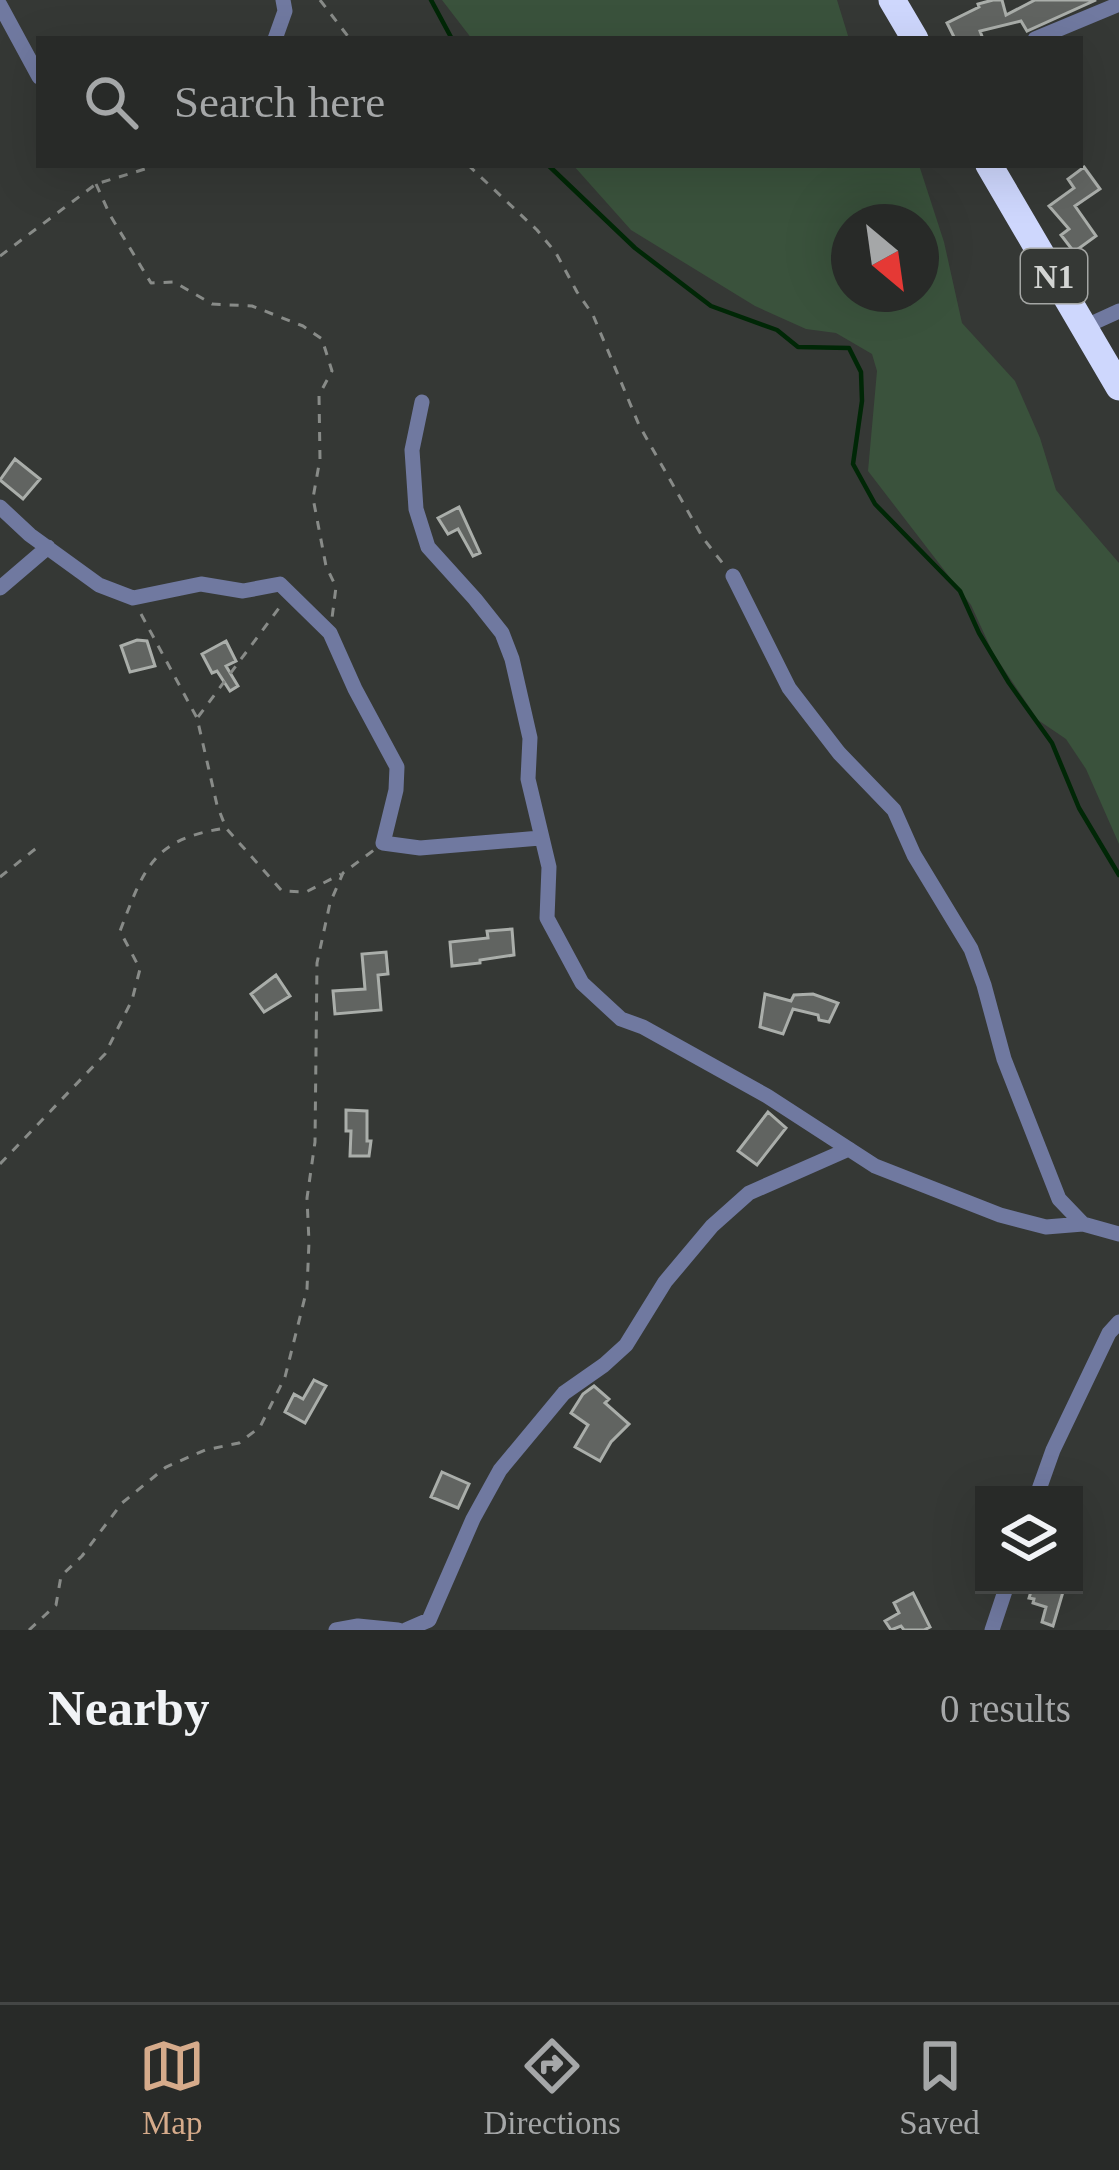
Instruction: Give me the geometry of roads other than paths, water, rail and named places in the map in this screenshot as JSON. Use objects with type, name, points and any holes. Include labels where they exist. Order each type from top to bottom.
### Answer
[{"type":"highway","points":[[892,0],[913,36]]},
{"type":"highway","name":"N1","points":[[990,168],[1119,387]]},
{"type":"street","points":[[275,36],[285,10],[283,0]]},
{"type":"street","points":[[1043,36],[1119,4]]},
{"type":"street","points":[[0,5],[36,71]]},
{"type":"street","points":[[1084,327],[1119,311]]},
{"type":"street","points":[[422,402],[412,450],[416,509],[428,547],[502,633],[512,659],[530,738],[528,779],[549,867],[548,918],[582,983],[621,1019],[767,1096],[875,1166],[1000,1216],[1046,1227],[1083,1224],[1119,1234]]},
{"type":"street","points":[[0,506],[99,585],[133,598],[201,584],[243,591],[280,584],[330,633],[397,767],[383,843],[420,848],[540,838]]},
{"type":"street","points":[[0,588],[47,547]]},
{"type":"street","points":[[733,576],[789,688],[839,753],[894,810],[914,855],[971,950],[1004,1059],[1059,1199],[1083,1224]]},
{"type":"street","points":[[336,1630],[358,1626],[402,1630],[429,1620],[500,1470],[564,1393],[626,1345],[665,1282],[712,1226],[749,1193],[849,1149]]},
{"type":"street","points":[[1040,1486],[1108,1333],[1119,1322]]},
{"type":"street","points":[[992,1630],[1004,1594]]},
{"type":"waterway","points":[[431,0],[450,36]]},
{"type":"waterway","points":[[551,168],[635,248],[711,306],[777,330],[798,347],[849,348],[861,372],[853,464],[875,504],[960,591],[1009,683],[1052,743],[1079,808],[1119,875]]}]
